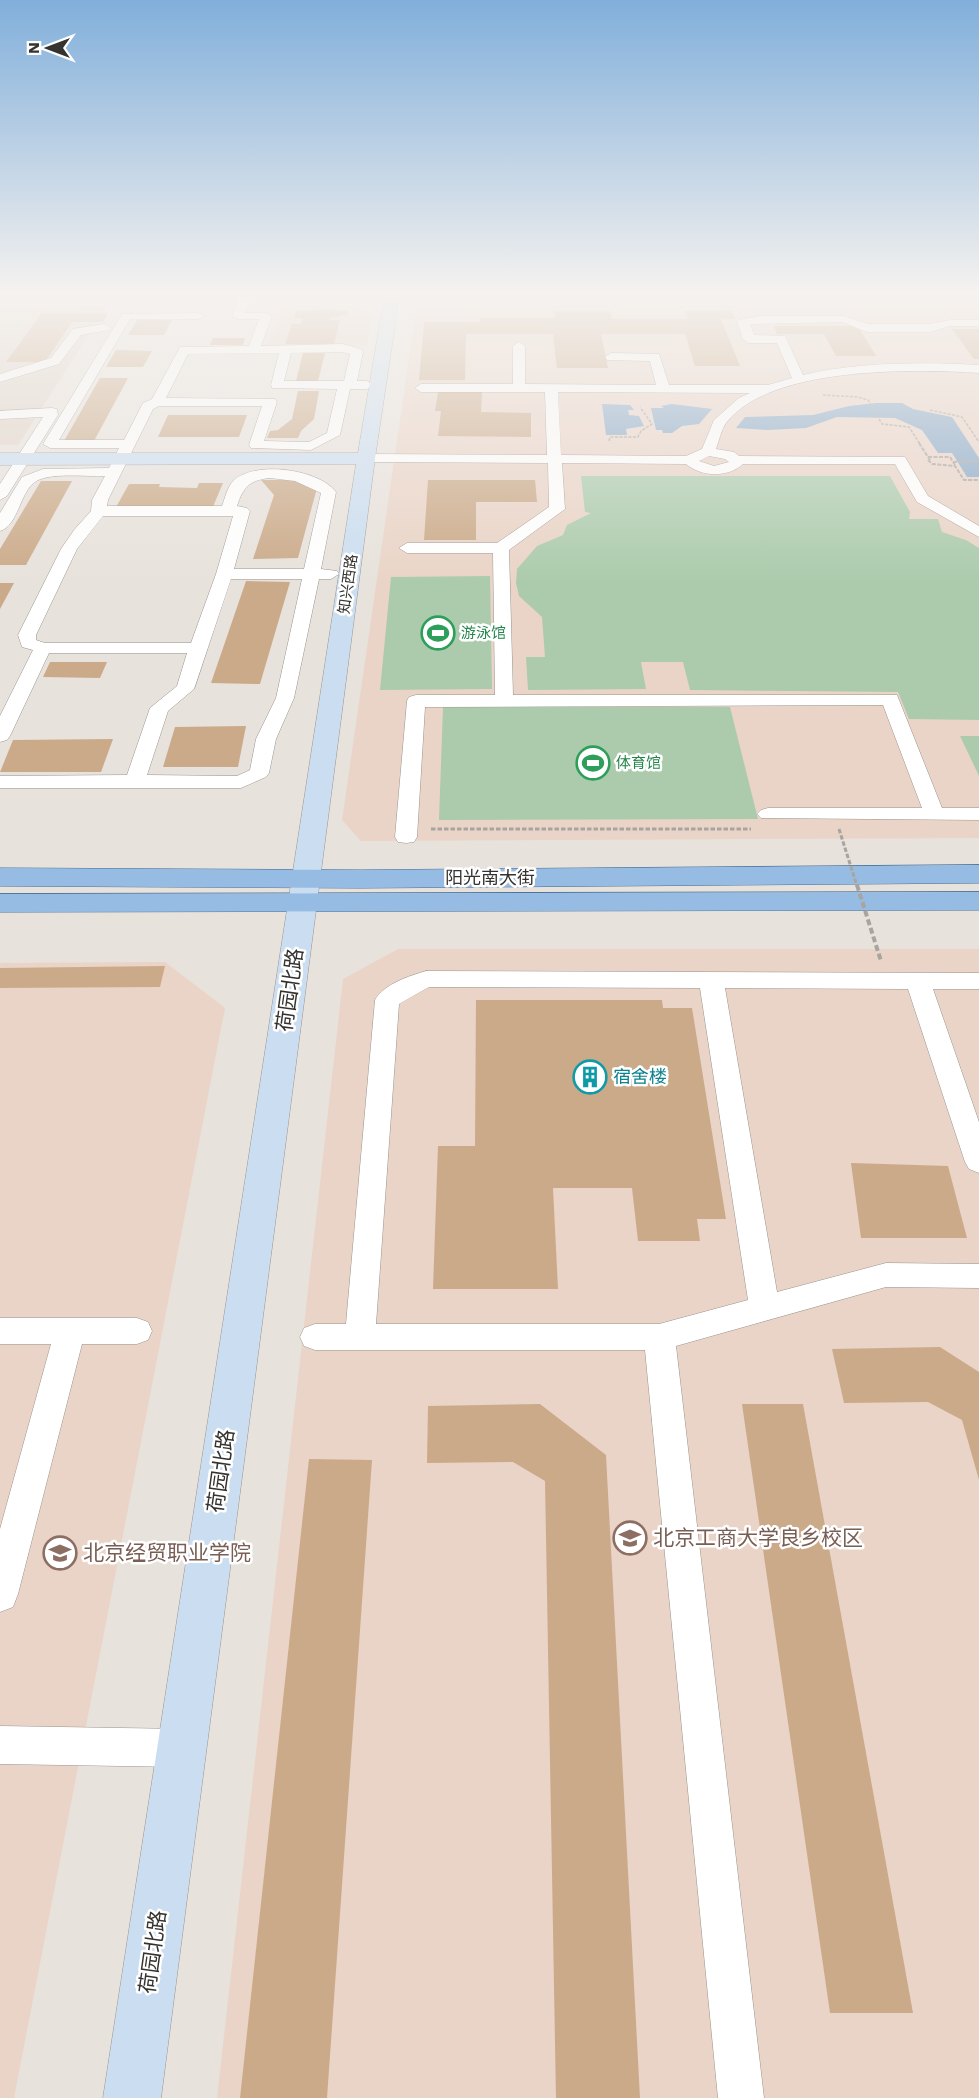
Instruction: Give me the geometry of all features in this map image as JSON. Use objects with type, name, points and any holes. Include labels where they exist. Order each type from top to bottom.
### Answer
[{"type":"main road","name":"阳光南大街","points":[[0,903],[305,891],[979,874]]},
{"type":"main road","name":"阳光南大街","points":[[0,877],[305,891],[979,901]]},
{"type":"street","points":[[83,388],[50,444],[122,458]]},
{"type":"street","points":[[157,402],[164,388]]},
{"type":"street","points":[[276,388],[256,445],[311,446],[333,435],[346,388]]},
{"type":"street","name":"知兴西路","points":[[305,891],[378,388]]},
{"type":"street","points":[[421,388],[772,389]]},
{"type":"street","points":[[407,548],[501,548],[557,509],[551,388]]},
{"type":"street","points":[[708,452],[709,438],[716,424],[728,411],[746,399],[775,388]]},
{"type":"street","points":[[198,648],[43,648],[28,643],[27,635],[77,536],[98,512],[100,500],[148,406],[157,402],[270,402]]},
{"type":"street","points":[[0,415],[55,407],[23,459],[6,476],[0,496]]},
{"type":"street","points":[[690,460],[695,454],[708,452],[723,453],[736,460],[900,460],[922,499],[979,532]]},
{"type":"street","points":[[0,526],[27,480],[43,473],[122,458]]},
{"type":"street","points":[[0,459],[690,460],[701,468],[716,470],[734,466],[736,460]]},
{"type":"street","points":[[0,782],[241,782],[259,773],[266,739],[285,698],[329,492],[321,483],[300,475],[257,475],[237,486],[228,511]]},
{"type":"street","points":[[98,512],[242,511],[224,574],[185,689],[159,708],[135,781]]},
{"type":"street","points":[[501,548],[504,700]]},
{"type":"street","points":[[224,574],[332,574]]},
{"type":"street","points":[[0,736],[43,648]]},
{"type":"street","points":[[406,833],[416,700],[890,699],[934,813]]},
{"type":"street","points":[[763,821],[934,813],[979,814]]},
{"type":"street","name":"荷园北路","points":[[132,2098],[305,891]]},
{"type":"street","points":[[360,1336],[387,1000],[405,988],[426,979],[979,981]]},
{"type":"street","points":[[711,980],[765,1308]]},
{"type":"street","points":[[918,981],[979,1162]]},
{"type":"street","points":[[315,1336],[660,1336],[886,1275],[979,1276]]},
{"type":"street","points":[[0,1331],[137,1331]]},
{"type":"street","points":[[0,1594],[70,1331]]},
{"type":"street","points":[[660,1336],[741,2098]]},
{"type":"street","points":[[0,1745],[182,1748]]},
{"type":"path","points":[[608,448],[610,437],[638,437],[641,431],[652,424],[639,405],[633,402],[611,402],[609,388]]},
{"type":"path","points":[[868,400],[882,424],[909,428],[932,464],[979,461]]},
{"type":"path","points":[[930,410],[962,417],[979,442]]},
{"type":"path","points":[[900,460],[950,457],[964,480],[979,480]]},
{"type":"path","points":[[406,833],[763,821]]},
{"type":"path","points":[[828,829],[839,829],[881,961]]},
{"type":"shaded area","points":[[0,388],[55,388],[18,445],[0,445]]},
{"type":"shaded area","points":[[405,388],[979,388],[979,838],[361,841],[342,820]]},
{"type":"shaded area","name":"北京工商大学良乡校区","points":[[398,949],[979,949],[979,2098],[217,2098],[343,979]]},
{"type":"shaded area","name":"北京经贸职业学院","points":[[165,962],[225,1008],[14,2098],[0,2098],[0,963]]},
{"type":"green space","points":[[581,476],[890,476],[910,512],[909,519],[938,519],[942,532],[966,540],[979,548],[979,720],[909,719],[898,692],[690,690],[683,662],[641,662],[646,689],[528,690],[526,657],[545,657],[542,617],[519,596],[516,583],[517,569],[537,546],[563,535],[567,525],[591,513],[585,512]]},
{"type":"green space","name":"游泳馆","points":[[490,576],[492,689],[380,690],[391,577]]},
{"type":"green space","name":"体育馆","points":[[443,707],[730,707],[758,819],[439,820]]},
{"type":"green space","points":[[960,736],[979,736],[979,776]]},
{"type":"water","points":[[902,403],[913,409],[952,417],[979,458],[979,477],[967,477],[952,453],[938,453],[922,430],[895,418],[837,417],[806,428],[767,430],[736,428],[745,417],[813,415],[849,406]]},
{"type":"water","points":[[602,404],[630,405],[634,410],[628,410],[629,415],[639,416],[644,426],[626,429],[627,435],[606,435]]},
{"type":"water","points":[[672,404],[712,409],[699,424],[682,426],[672,433],[656,430],[651,408],[664,408],[661,406]]},
{"type":"building","points":[[94,388],[123,388],[94,441],[64,441]]},
{"type":"building","points":[[298,391],[319,391],[314,419],[301,431],[298,438],[267,438],[270,431],[278,430],[292,419]]},
{"type":"building","points":[[438,392],[482,392],[481,412],[531,413],[531,437],[438,436],[441,411],[435,411]]},
{"type":"building","points":[[168,415],[247,415],[239,437],[158,437]]},
{"type":"building","points":[[261,480],[304,480],[317,488],[298,558],[253,559],[274,495]]},
{"type":"building","points":[[428,480],[535,480],[537,502],[476,502],[476,540],[424,540]]},
{"type":"building","points":[[41,481],[72,481],[26,565],[0,565],[0,549]]},
{"type":"building","points":[[199,483],[223,483],[212,509],[115,509],[129,484],[160,484],[159,487],[197,488]]},
{"type":"building","points":[[246,581],[290,582],[260,684],[211,683]]},
{"type":"building","points":[[0,583],[14,583],[0,609]]},
{"type":"building","points":[[50,662],[107,662],[100,678],[43,677]]},
{"type":"building","points":[[246,726],[238,767],[163,767],[175,727]]},
{"type":"building","points":[[113,739],[101,772],[0,772],[13,740]]},
{"type":"building","points":[[165,966],[160,987],[0,988],[0,968]]},
{"type":"building","name":"宿舍楼","points":[[476,1000],[662,1000],[663,1008],[692,1008],[726,1219],[697,1219],[700,1241],[638,1241],[632,1188],[553,1188],[558,1289],[433,1289],[438,1146],[475,1146]]},
{"type":"building","points":[[851,1163],[948,1166],[967,1238],[861,1238]]},
{"type":"building","points":[[940,1347],[979,1372],[979,1480],[962,1420],[928,1402],[844,1403],[832,1349]]},
{"type":"building","points":[[540,1404],[606,1455],[640,2098],[556,2098],[545,1481],[513,1462],[427,1463],[428,1406]]},
{"type":"building","points":[[742,1404],[803,1404],[913,2013],[830,2013]]},
{"type":"building","points":[[309,1459],[372,1460],[327,2098],[240,2098]]},
{"type":"place","name":"游泳馆","points":[[438,633]]},
{"type":"place","name":"体育馆","points":[[593,763]]},
{"type":"place","name":"宿舍楼","points":[[590,1077]]},
{"type":"place","name":"北京工商大学良乡校区","points":[[630,1538]]},
{"type":"place","name":"北京经贸职业学院","points":[[60,1553]]}]
